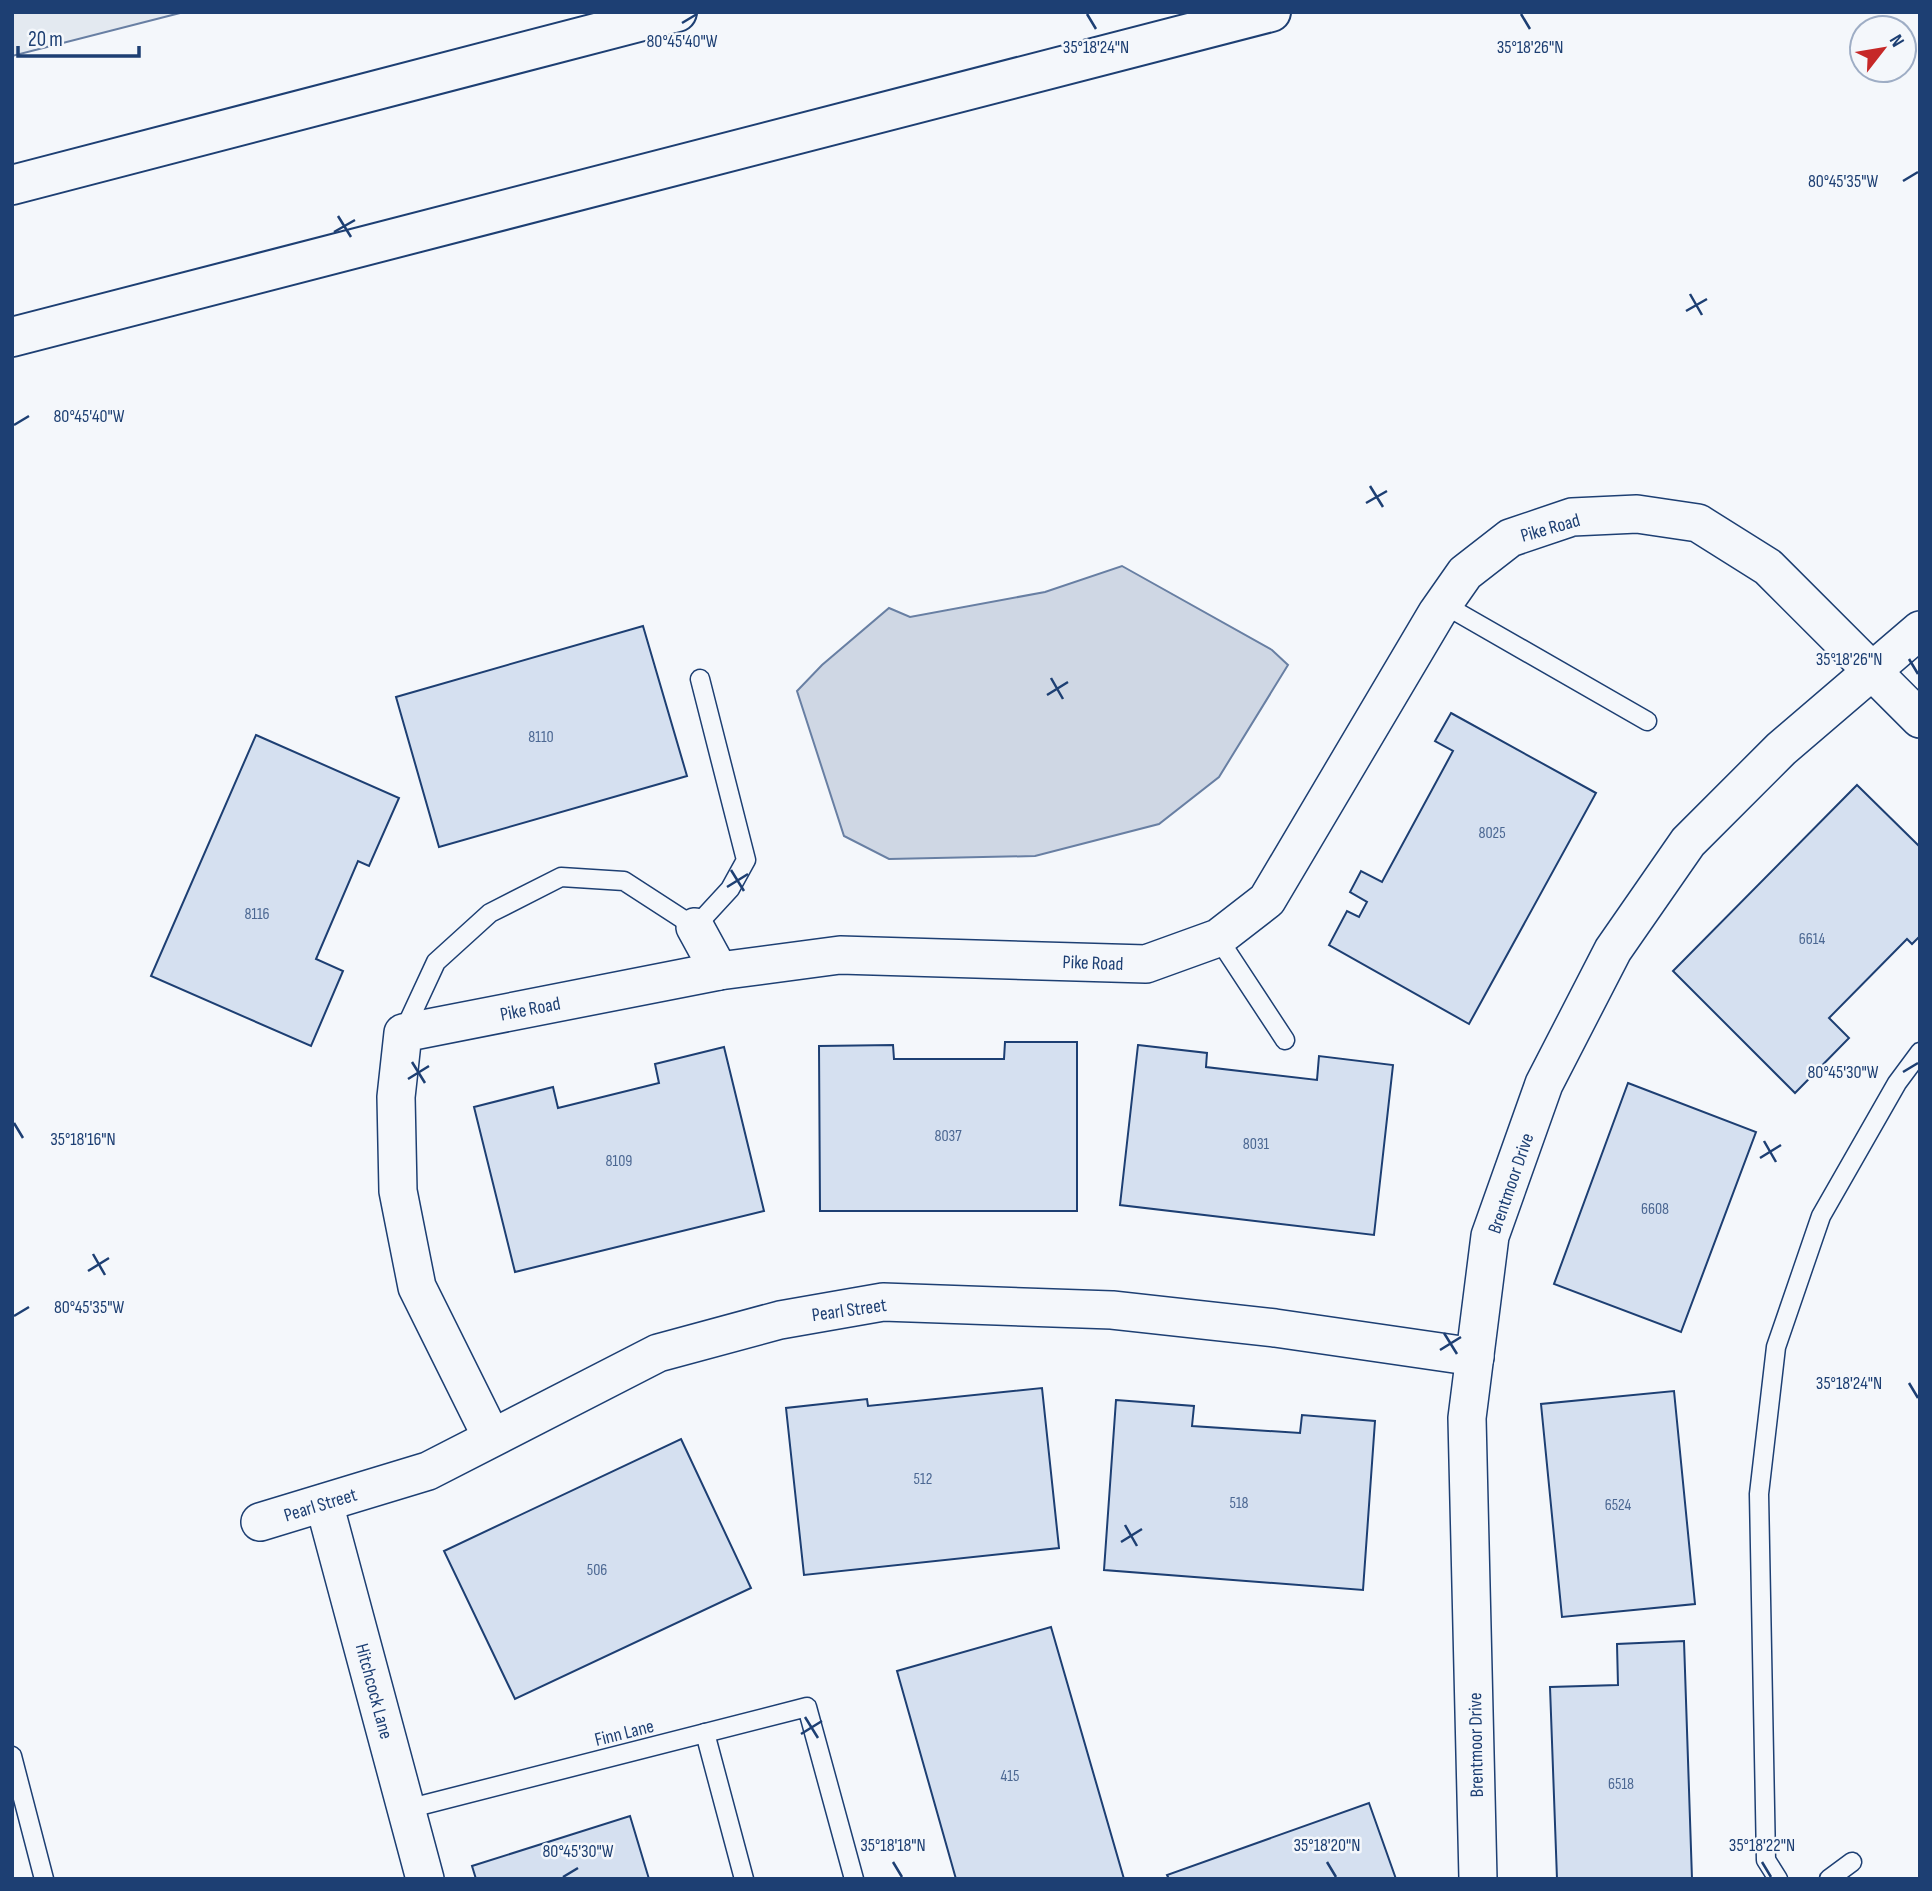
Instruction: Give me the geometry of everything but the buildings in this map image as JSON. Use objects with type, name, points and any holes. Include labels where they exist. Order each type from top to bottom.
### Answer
[{"type":"highway","points":[[12,184],[677,12]]},
{"type":"highway","points":[[12,337],[1271,12]]},
{"type":"street","name":"Pike Road","points":[[403,1033],[719,971],[840,955],[1146,964],[1218,938],[1267,900],[1465,573],[1510,538],[1572,517],[1637,514],[1698,523],[1768,567],[1874,670],[1920,719]]},
{"type":"street","name":"Brentmoor Drive","points":[[1478,1879],[1467,1418],[1490,1236],[1544,1084],[1613,950],[1688,842],[1781,750],[1920,630]]},
{"type":"street","points":[[695,927],[719,971]]},
{"type":"street","points":[[403,1033],[396,1097],[398,1191],[417,1287],[491,1436]]},
{"type":"street","name":"Pearl Street","points":[[260,1522],[428,1471],[491,1436],[659,1353],[780,1320],[883,1303],[1112,1310],[1275,1328],[1475,1357]]},
{"type":"street","name":"Hitchcock Lane","points":[[324,1503],[425,1879]]},
{"type":"lane","points":[[1444,604],[1647,721]]},
{"type":"lane","points":[[403,1033],[436,962],[490,913],[561,877],[624,881],[695,927],[730,889],[746,860],[700,679]]},
{"type":"lane","points":[[1218,938],[1284,1040]]},
{"type":"lane","points":[[1778,1879],[1766,1860],[1759,1494],[1776,1347],[1821,1216],[1897,1083],[1920,1052]]},
{"type":"lane","name":"Finn Lane","points":[[407,1809],[807,1707],[854,1879]]},
{"type":"lane","points":[[705,1733],[744,1879]]},
{"type":"lane","points":[[12,1756],[44,1879]]},
{"type":"lane","points":[[1829,1879],[1852,1863]]},
{"type":"shaded area","points":[[12,12],[184,12],[12,56]]},
{"type":"shaded area","points":[[1122,566],[1272,650],[1288,665],[1219,777],[1159,824],[1035,856],[889,859],[844,836],[797,691],[822,665],[889,608],[910,617],[1045,592]]}]
